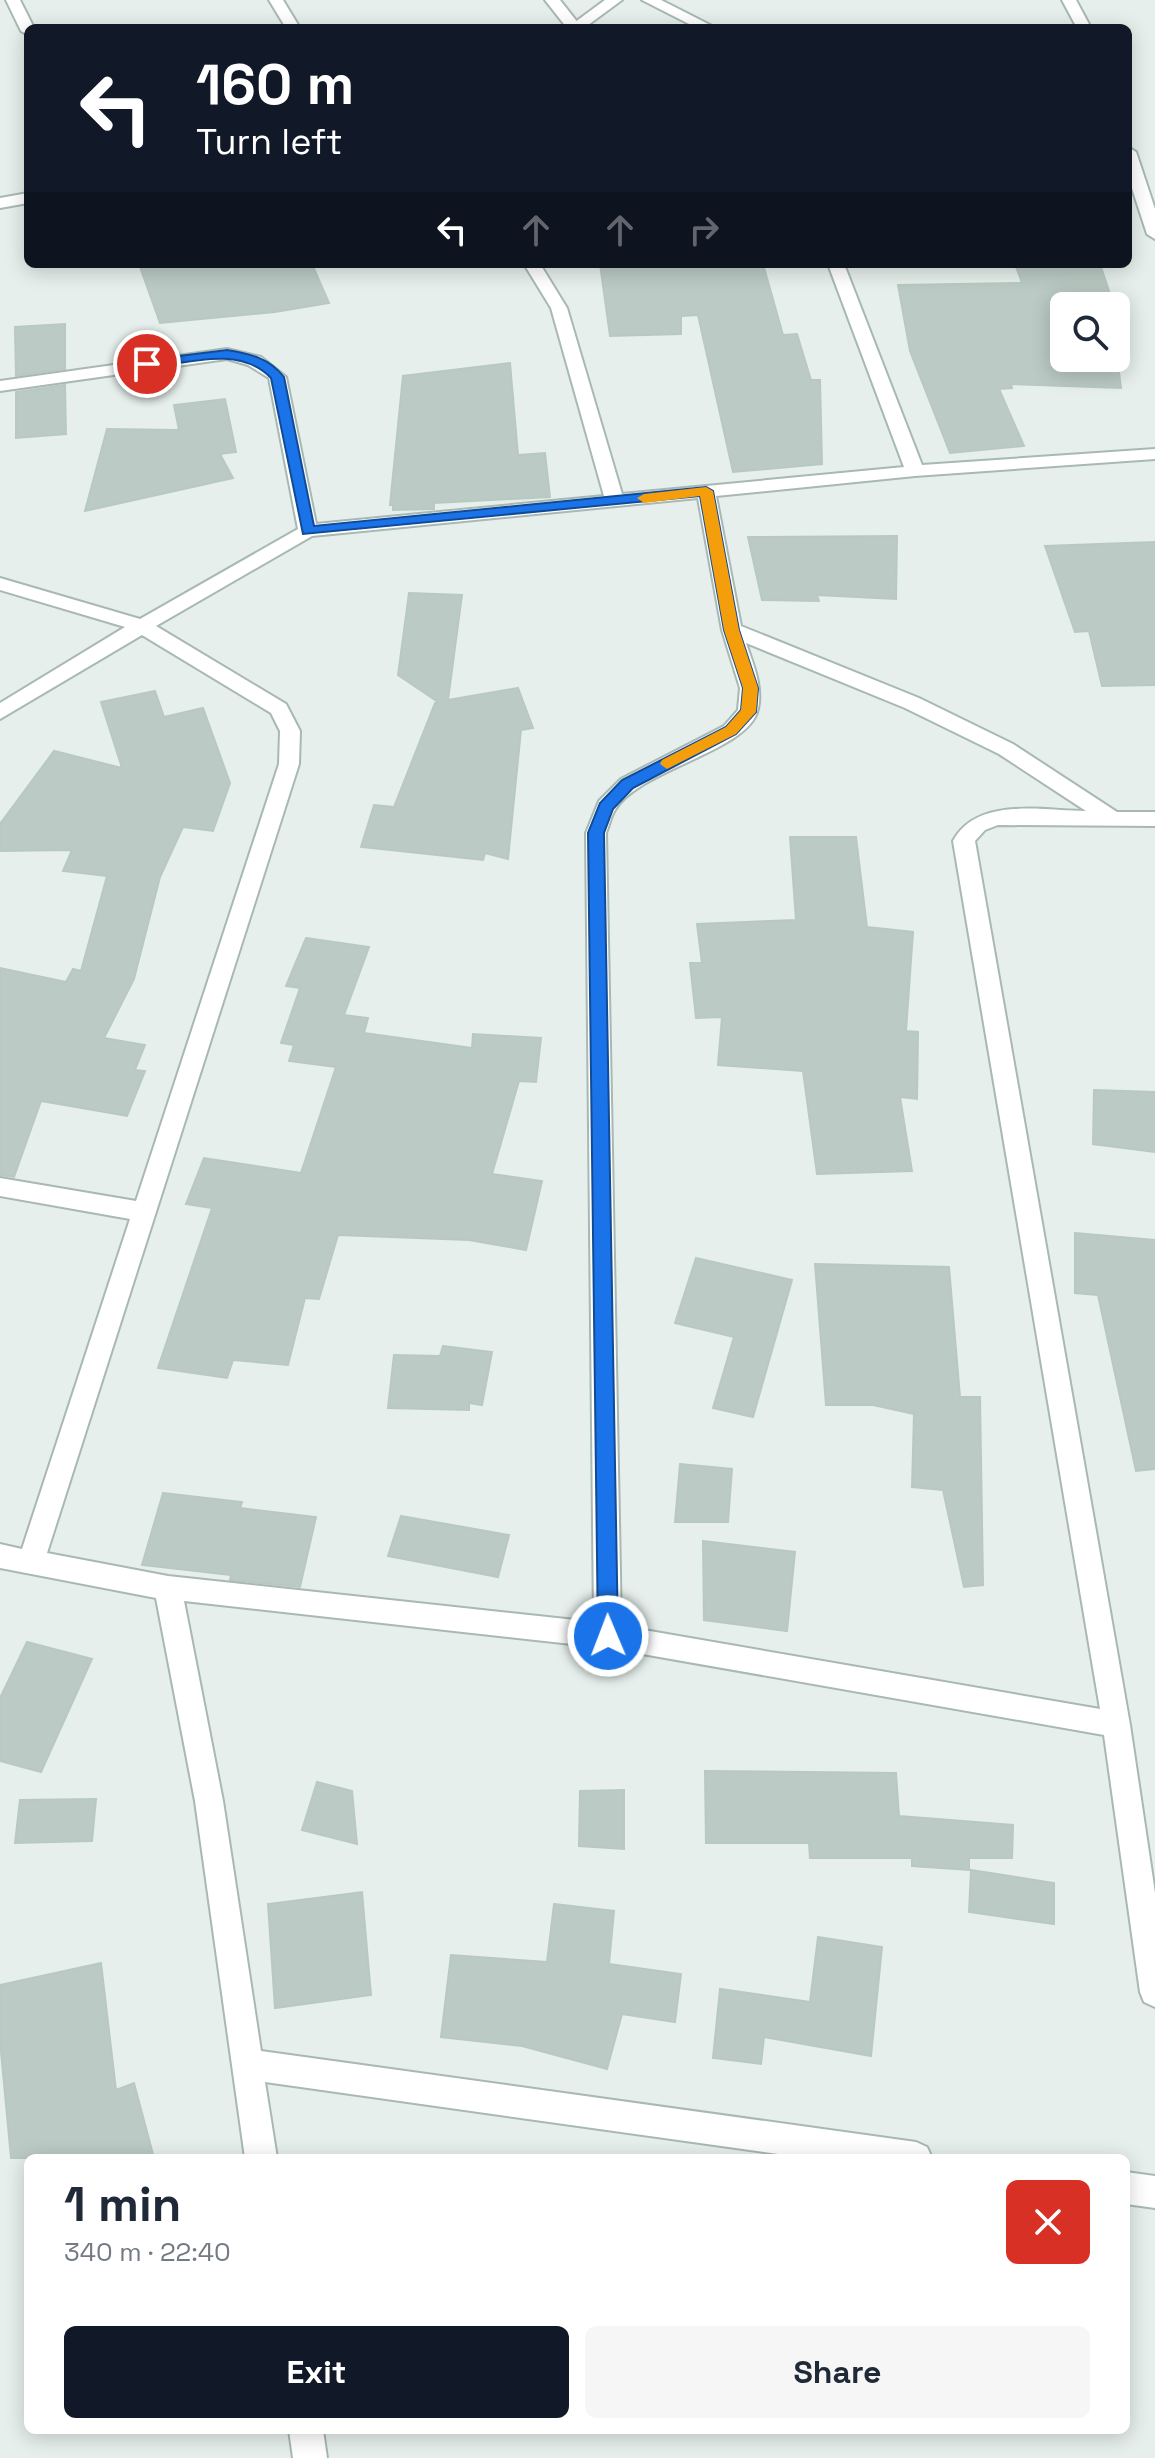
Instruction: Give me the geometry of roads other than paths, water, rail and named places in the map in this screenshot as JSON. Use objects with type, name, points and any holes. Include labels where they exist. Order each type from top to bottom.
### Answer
[{"type":"street","points":[[13,0],[25,24]]},
{"type":"street","points":[[276,0],[291,24]]},
{"type":"street","points":[[552,0],[571,24]]},
{"type":"street","points":[[580,24],[615,0]]},
{"type":"street","points":[[649,0],[700,24]]},
{"type":"street","points":[[1069,0],[1082,24]]},
{"type":"street","points":[[1132,164],[1155,234]]},
{"type":"street","points":[[0,203],[24,199]]},
{"type":"street","points":[[534,268],[559,308],[615,502]]},
{"type":"street","points":[[838,268],[915,471]]},
{"type":"street","points":[[0,386],[227,354],[248,357],[267,366],[277,377],[308,531]]},
{"type":"street","points":[[0,712],[308,531],[915,471],[1155,454]]},
{"type":"street","points":[[608,1636],[596,833],[606,806],[628,784],[731,731],[748,712],[750,688],[732,630],[706,491]]},
{"type":"street","points":[[0,584],[142,626],[279,709],[290,731],[289,764],[32,1560]]},
{"type":"street","points":[[732,630],[912,703],[1006,749],[1113,819]]},
{"type":"street","points":[[1155,819],[997,818],[977,824],[964,841],[1116,1725],[1155,1992]]},
{"type":"street","points":[[0,1187],[145,1212]]},
{"type":"street","points":[[0,1556],[168,1588],[608,1636],[1116,1725]]},
{"type":"street","points":[[168,1588],[209,1801],[260,2154]]},
{"type":"street","points":[[246,2064],[887,2154]]},
{"type":"street","points":[[1130,2189],[1155,2192]]},
{"type":"street","points":[[307,2434],[310,2458]]}]
